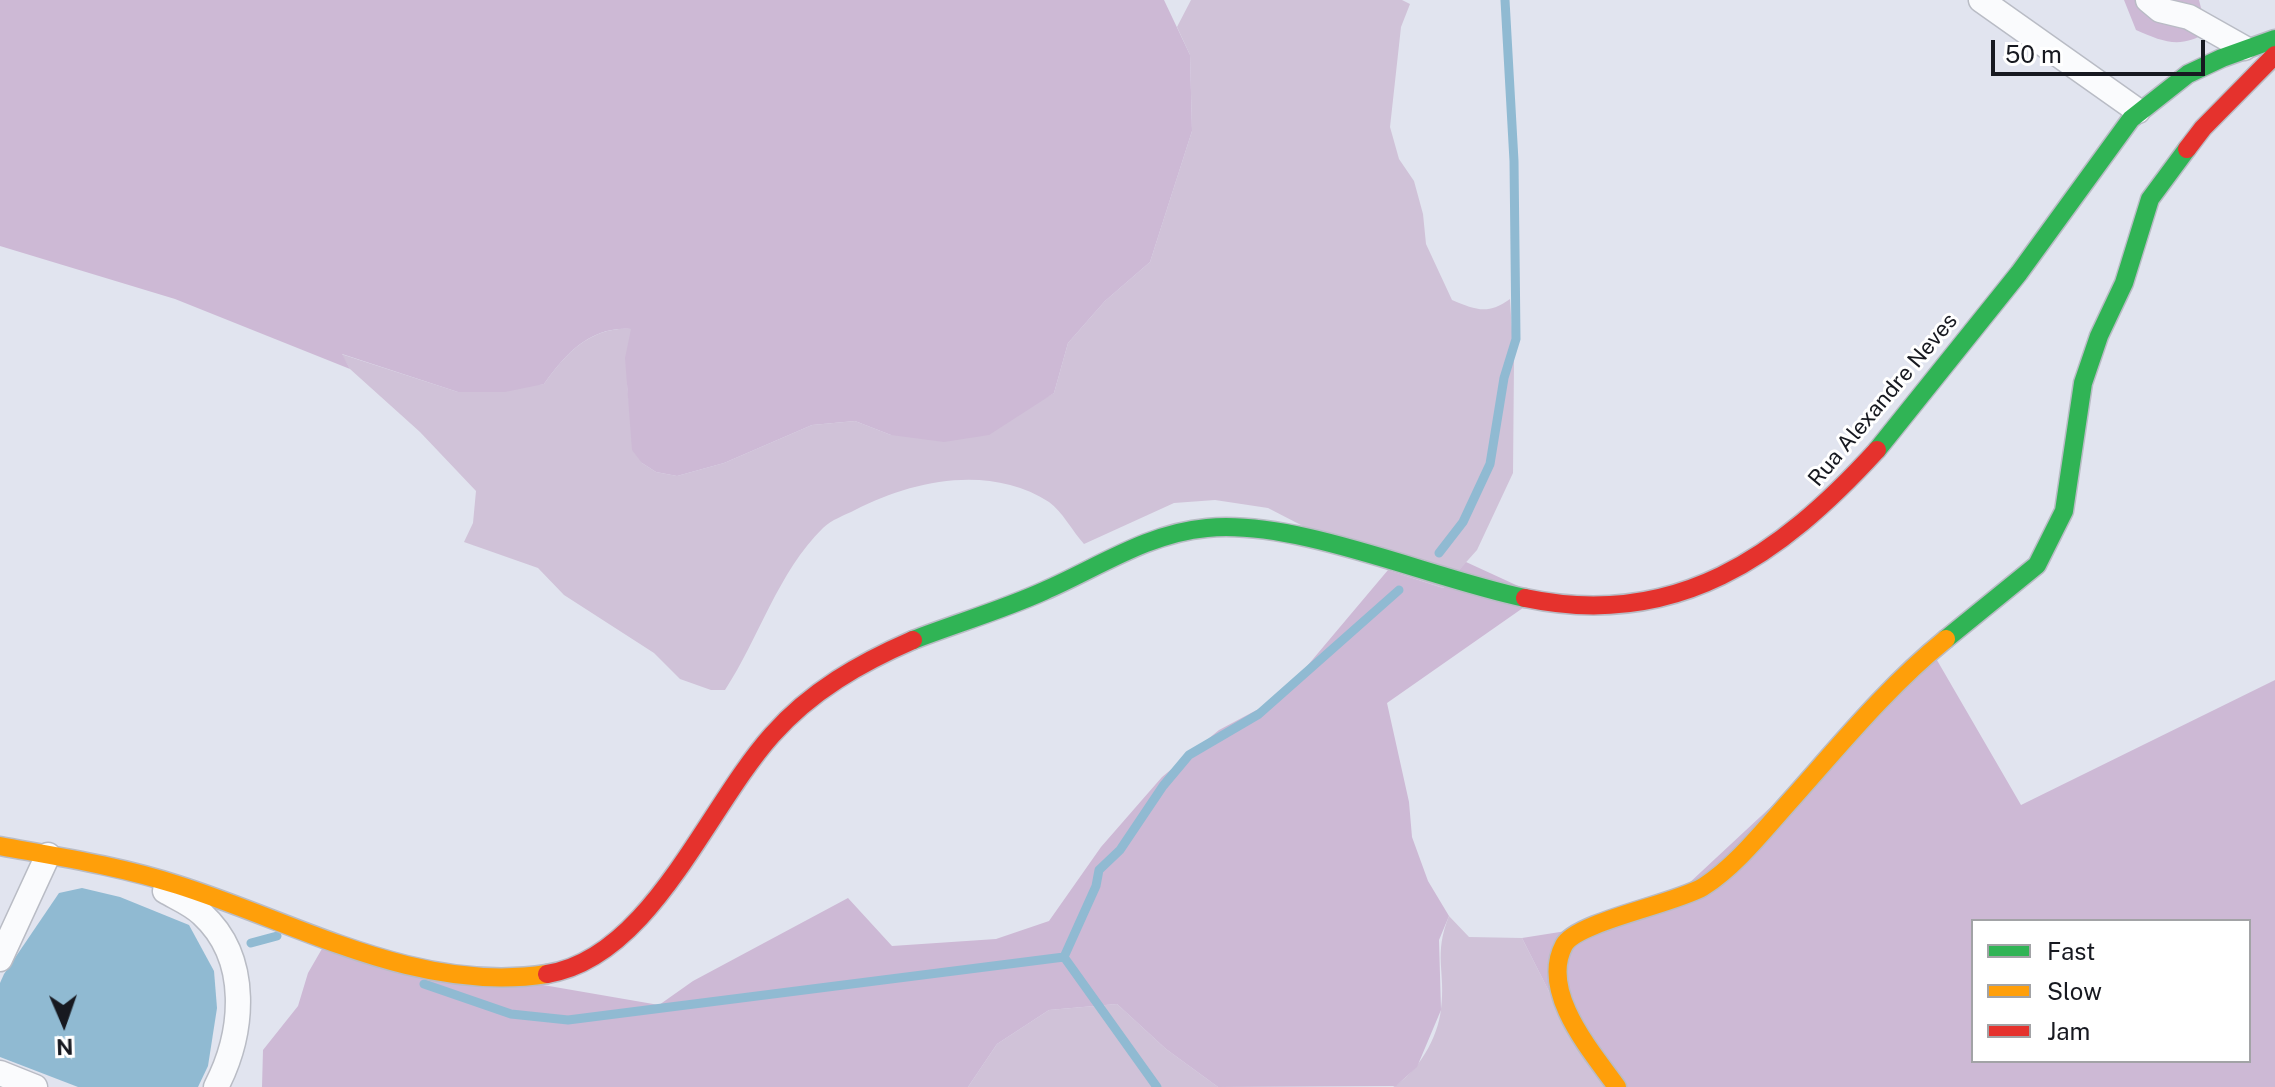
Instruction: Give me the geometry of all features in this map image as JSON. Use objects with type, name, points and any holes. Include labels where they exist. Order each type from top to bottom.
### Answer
[{"type":"street","points":[[1981,0],[2138,111]]},
{"type":"street","points":[[2148,0],[2160,10],[2189,17],[2244,48]]},
{"type":"street","name":"Rua Alexandre Neves","points":[[0,846],[133,870],[407,966],[475,979],[536,977],[577,967],[636,928],[663,893],[710,817],[753,761],[795,711],[822,690],[860,667],[944,627],[1042,592],[1156,538],[1198,528],[1252,529],[1297,537],[1536,603],[1608,608],[1654,604],[1714,583],[1781,541],[1832,499],[1861,470],[1997,301],[2138,111],[2204,65],[2275,39]]},
{"type":"street","points":[[1617,1087],[1566,1003],[1559,964],[1565,942],[1592,925],[1662,905],[1704,886],[1755,840],[1902,675],[2037,565],[2064,511],[2083,383],[2099,336],[2124,283],[2150,199],[2203,128],[2275,55]]},
{"type":"street","points":[[0,959],[48,855]]},
{"type":"street","points":[[133,870],[202,914],[226,947],[234,967],[239,993],[236,1025],[227,1066],[216,1087]]},
{"type":"street","points":[[0,1073],[35,1087]]},
{"type":"shaded area","points":[[0,0],[1164,0],[1190,55],[1192,131],[1150,262],[1105,301],[1068,343],[1054,393],[989,435],[944,442],[891,435],[855,421],[812,425],[724,463],[677,476],[656,472],[642,463],[632,450],[625,358],[631,329],[617,329],[592,337],[571,352],[544,384],[505,392],[458,392],[342,354],[350,369],[175,299],[0,246]]},
{"type":"shaded area","points":[[1191,0],[1402,0],[1410,4],[1401,27],[1390,127],[1399,159],[1414,181],[1423,214],[1426,244],[1452,300],[1488,309],[1510,299],[1514,363],[1513,473],[1477,550],[1443,588],[1388,570],[1268,508],[1215,500],[1174,503],[1084,544],[1054,506],[1026,490],[1002,483],[952,480],[926,484],[878,499],[826,525],[793,565],[725,690],[711,690],[680,679],[654,653],[564,595],[538,568],[464,542],[473,523],[476,491],[420,432],[350,369],[341,354],[458,392],[544,384],[571,352],[592,337],[617,329],[632,329],[627,364],[628,396],[642,463],[656,472],[677,476],[724,463],[812,425],[855,421],[891,435],[1021,411],[1054,393],[1068,343],[1105,301],[1150,262],[1192,131],[1190,55],[1177,27]]},
{"type":"shaded area","points":[[2124,0],[2199,0],[2207,32],[2189,41],[2172,42],[2155,38],[2136,30]]},
{"type":"shaded area","points":[[1466,562],[1540,596],[1387,703],[1409,802],[1412,837],[1428,881],[1449,916],[1439,940],[1441,1010],[1417,1067],[1396,1086],[1218,1087],[1166,1049],[1117,1004],[1049,1010],[997,1044],[968,1087],[262,1087],[263,1050],[298,1006],[308,973],[323,947],[659,1005],[693,981],[848,898],[892,946],[996,939],[1049,921],[1101,847],[1162,777],[1219,730],[1281,697],[1388,570],[1443,588]]},
{"type":"shaded area","points":[[1934,655],[2021,805],[2275,680],[2275,1087],[1610,1087],[1579,1051],[1522,938],[1604,925],[1687,885]]},
{"type":"shaded area","points":[[1449,916],[1469,937],[1522,938],[1579,1051],[1610,1087],[1393,1087],[1411,1073],[1436,1031],[1442,996],[1442,942]]},
{"type":"shaded area","points":[[1117,1004],[1166,1049],[1218,1087],[968,1087],[997,1044],[1049,1010]]},
{"type":"water","points":[[82,888],[120,897],[189,925],[214,971],[217,1008],[208,1066],[198,1087],[78,1087],[0,1057],[0,983],[4,974],[59,893]]},
{"type":"waterway","points":[[1439,553],[1463,522],[1490,464],[1504,378],[1516,339],[1514,161],[1505,0]]},
{"type":"waterway","points":[[1064,957],[1096,886],[1099,870],[1120,850],[1163,786],[1189,755],[1259,714],[1399,590]]},
{"type":"waterway","points":[[251,943],[277,936]]},
{"type":"waterway","points":[[1064,957],[1157,1087]]},
{"type":"waterway","points":[[424,984],[511,1014],[568,1020],[1064,957]]},
{"type":"traffic: fast","points":[[1877,450],[2019,273],[2131,119],[2188,74],[2275,39]]},
{"type":"traffic: fast","points":[[1946,639],[2037,565],[2064,511],[2083,383],[2099,336],[2124,283],[2150,199],[2187,149]]},
{"type":"traffic: fast","points":[[913,640],[1028,598],[1143,544],[1185,531],[1207,528],[1282,532],[1323,541],[1525,598]]},
{"type":"traffic: slow","points":[[1617,1087],[1583,1039],[1563,1001],[1558,982],[1558,963],[1564,945],[1572,937],[1606,921],[1703,887],[1727,869],[1884,697],[1946,639]]},
{"type":"traffic: slow","points":[[0,846],[156,878],[405,965],[451,974],[499,977],[547,974]]},
{"type":"traffic: jam","points":[[2187,149],[2203,128],[2275,55]]},
{"type":"traffic: jam","points":[[1525,598],[1580,605],[1630,603],[1677,593],[1721,576],[1763,552],[1802,522],[1877,450]]},
{"type":"traffic: jam","points":[[547,974],[584,962],[616,940],[646,911],[748,766],[787,719],[837,680],[913,640]]}]
